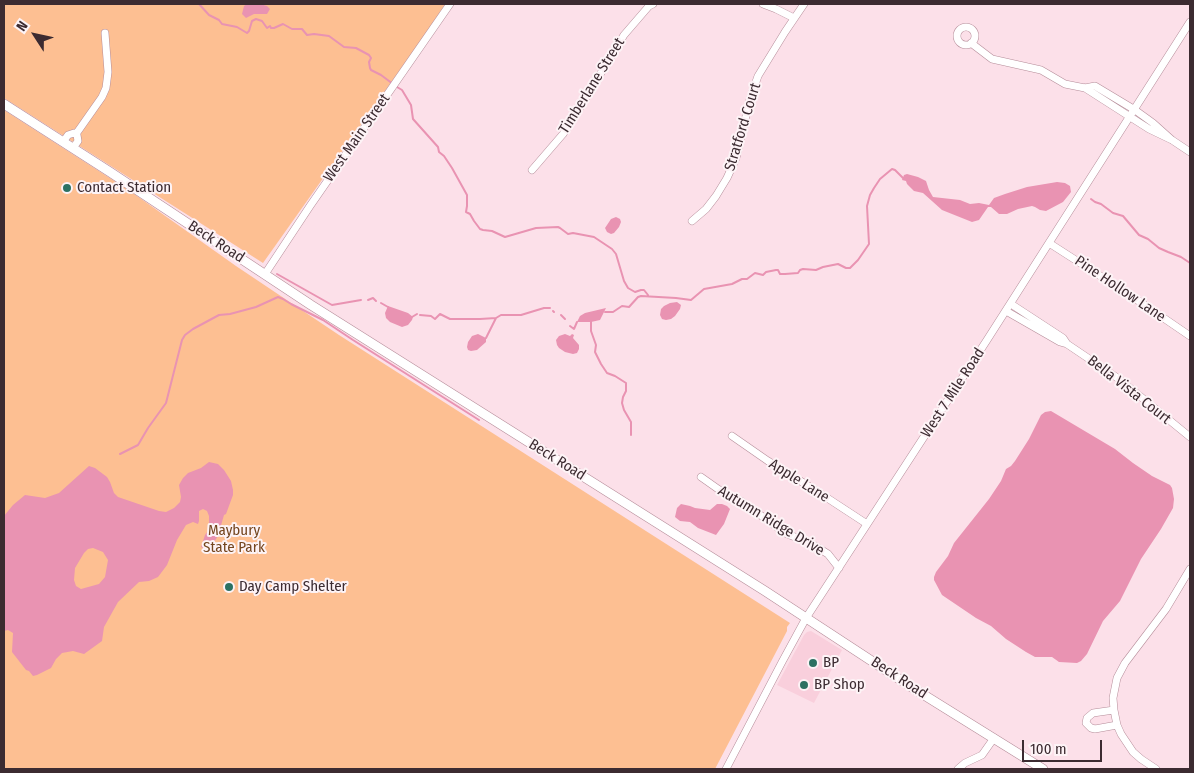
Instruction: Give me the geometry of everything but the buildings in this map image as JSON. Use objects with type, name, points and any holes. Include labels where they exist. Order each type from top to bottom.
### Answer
[{"type":"main road","name":"Beck Road","points":[[4,104],[264,274],[1043,769]]},
{"type":"street","name":"West Main Street","points":[[264,274],[450,4]]},
{"type":"street","name":"Timberlane Street","points":[[532,170],[573,119],[624,35],[652,4]]},
{"type":"street","points":[[763,4],[794,18]]},
{"type":"street","name":"Stratford Court","points":[[692,221],[706,209],[727,178],[736,158],[754,85],[762,67],[804,4]]},
{"type":"street","name":"West 7 Mile Road","points":[[726,769],[806,618],[1011,304],[1190,22]]},
{"type":"street","points":[[76,134],[102,97],[106,88],[108,72],[105,33]]},
{"type":"street","points":[[972,43],[992,59],[1041,70],[1065,84],[1084,88],[1095,86],[1132,113],[1153,123],[1172,140],[1190,152]]},
{"type":"street","points":[[63,142],[68,135],[76,134]]},
{"type":"street","points":[[73,148],[78,141],[76,134]]},
{"type":"street","name":"Pine Hollow Lane","points":[[1050,243],[1190,336]]},
{"type":"street","name":"Bella Vista Court","points":[[1011,304],[1039,326]]},
{"type":"street","name":"Bella Vista Court","points":[[1006,311],[1063,338],[1067,344],[1119,379],[1190,437]]},
{"type":"street","name":"Apple Lane","points":[[732,436],[868,524]]},
{"type":"street","name":"Autumn Ridge Drive","points":[[701,477],[718,489],[741,501],[785,533],[812,544],[828,554],[839,568]]},
{"type":"street","points":[[1156,769],[1133,752],[1121,734],[1117,725],[1113,698],[1122,668],[1166,610],[1190,569]]},
{"type":"street","points":[[1114,710],[1093,713],[1087,718],[1086,723],[1095,729],[1117,725]]},
{"type":"street","points":[[958,769],[982,755],[994,738]]},
{"type":"shaded area","points":[[247,4],[260,4],[270,9],[267,14],[254,14],[246,18],[242,14],[244,6]]},
{"type":"shaded area","points":[[907,174],[926,181],[933,197],[960,200],[970,204],[989,205],[994,198],[1005,194],[1027,187],[1057,182],[1070,186],[1071,192],[1063,202],[1046,211],[1032,206],[1007,214],[999,214],[991,207],[988,207],[979,220],[972,222],[942,210],[923,193],[914,191],[906,181],[902,180],[904,175]]},
{"type":"shaded area","points":[[616,217],[621,222],[614,233],[611,234],[605,228],[611,219]]},
{"type":"shaded area","points":[[677,302],[681,305],[675,316],[671,319],[662,319],[660,315],[661,309],[670,303]]},
{"type":"shaded area","points":[[388,306],[408,313],[413,317],[412,320],[408,325],[402,327],[390,322],[386,318],[385,313]]},
{"type":"shaded area","points":[[606,308],[600,320],[577,322],[580,316],[585,313]]},
{"type":"shaded area","points":[[478,334],[486,338],[486,342],[477,350],[468,350],[468,342],[472,336]]},
{"type":"shaded area","points":[[565,334],[574,335],[573,338],[579,345],[577,353],[565,352],[557,345],[556,340],[559,336]]},
{"type":"shaded area","points":[[1051,411],[1115,449],[1152,476],[1170,485],[1174,499],[1173,508],[1141,559],[1120,601],[1103,621],[1087,654],[1077,663],[1059,662],[1052,657],[1035,657],[1026,652],[991,626],[942,595],[934,580],[936,572],[948,556],[954,543],[989,499],[1001,481],[1006,469],[1015,461],[1041,415]]},
{"type":"shaded area","points":[[209,462],[218,464],[231,481],[233,490],[233,495],[224,515],[218,536],[210,548],[207,551],[201,547],[209,525],[209,516],[207,511],[203,509],[199,511],[198,524],[193,522],[186,525],[177,540],[167,565],[158,577],[149,581],[139,582],[118,602],[104,627],[102,641],[84,654],[73,651],[62,653],[51,668],[33,676],[12,652],[13,633],[8,630],[4,631],[4,516],[25,495],[45,498],[59,493],[89,466],[107,477],[114,493],[118,497],[166,512],[180,502],[179,485],[183,478],[188,473],[201,468]],"holes":[[[93,548],[103,552],[108,560],[105,577],[99,584],[81,589],[76,586],[74,580],[75,568],[84,553],[88,549]]]},
{"type":"shaded area","points":[[681,504],[710,510],[717,504],[722,504],[730,509],[724,524],[716,535],[698,528],[690,522],[680,521],[675,517],[677,508]]},
{"type":"shaded area","points":[[811,631],[842,650],[814,703],[777,685],[804,635]]},
{"type":"green space","points":[[4,4],[445,4],[263,263],[4,98]]},
{"type":"green space","name":"Maybury State Park","points":[[4,110],[130,191],[236,266],[339,335],[790,623],[715,769],[4,769]]},
{"type":"waterway","points":[[199,4],[209,15],[219,20],[222,24],[237,27],[247,33],[252,21],[256,19],[262,21],[267,28],[270,26],[274,28],[283,24],[292,29],[302,29],[307,35],[329,36],[344,47],[356,48],[369,55],[371,58],[369,62],[371,70],[393,84]]},
{"type":"waterway","points":[[397,87],[402,90],[411,105],[413,119],[438,147],[439,152],[452,168],[467,195],[466,212],[470,214],[480,229],[492,231],[505,237],[536,228],[558,227],[568,234],[573,233],[594,237],[612,249],[616,254],[628,288],[635,292],[644,290],[648,295]]},
{"type":"waterway","points":[[605,312],[613,312],[622,306],[629,307],[641,296],[691,300],[704,289],[732,284],[742,279],[747,279],[755,273],[763,275],[766,272],[776,270],[780,274],[798,273],[803,269],[816,270],[838,264],[850,268],[869,244],[867,206],[874,188],[880,179],[892,169],[903,178]]},
{"type":"waterway","points":[[1091,199],[1113,213],[1123,216],[1139,235],[1148,239],[1159,248],[1190,263]]},
{"type":"waterway","points":[[277,274],[332,305],[361,300]]},
{"type":"waterway","points":[[120,454],[138,445],[166,403],[182,340],[185,335],[219,315],[256,307],[278,297],[323,320],[479,420]]},
{"type":"waterway","points":[[368,300],[373,298],[376,301]]},
{"type":"waterway","points":[[381,303],[388,307]]},
{"type":"waterway","points":[[420,315],[431,316],[435,319],[440,314],[450,319],[480,319],[496,318],[501,315],[521,315],[550,308]]},
{"type":"waterway","points":[[412,317],[417,314]]},
{"type":"waterway","points":[[561,315],[565,319]]},
{"type":"waterway","points":[[486,338],[496,318]]},
{"type":"waterway","points":[[591,321],[591,331],[596,345],[595,352],[601,364],[607,373],[626,383],[626,391],[622,403],[631,422],[631,435]]},
{"type":"waterway","points":[[570,326],[574,329],[577,322]]},
{"type":"place","name":"Contact Station","points":[[67,188]]},
{"type":"place","name":"Day Camp Shelter","points":[[229,587]]},
{"type":"place","name":"BP","points":[[813,663]]},
{"type":"place","name":"BP Shop","points":[[804,685]]}]
